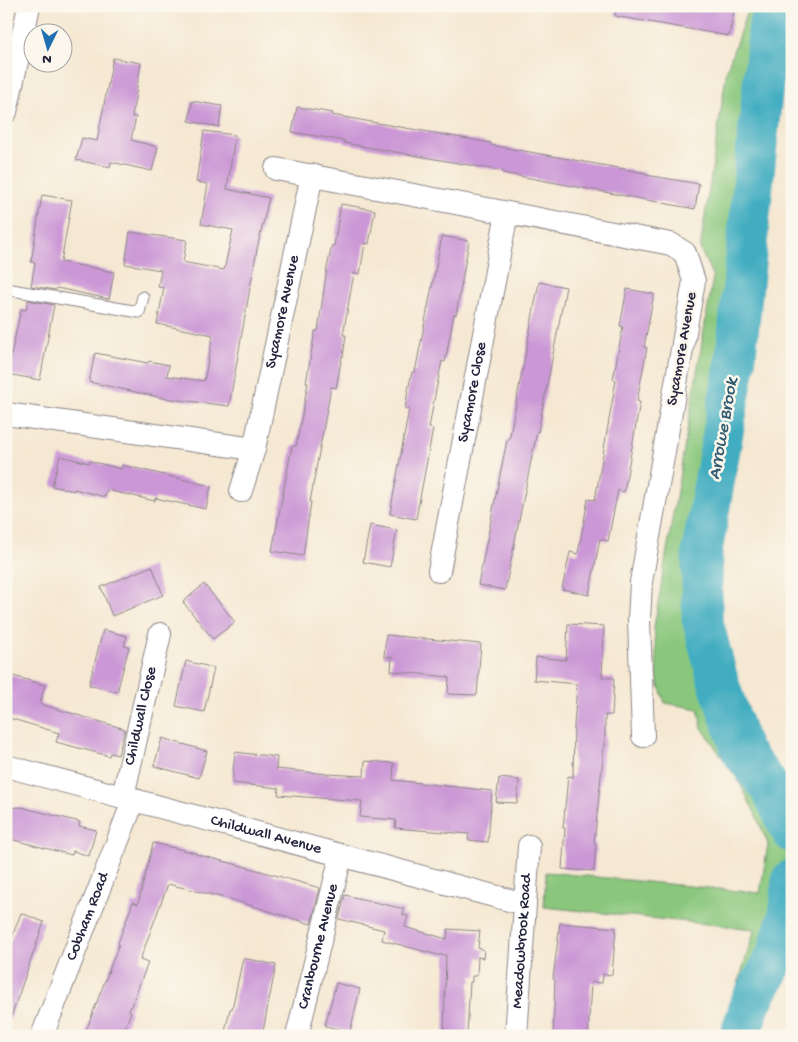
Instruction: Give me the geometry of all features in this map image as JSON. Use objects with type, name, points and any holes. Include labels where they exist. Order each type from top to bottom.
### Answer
[{"type":"street","points":[[6,112],[29,6]]},
{"type":"street","name":"Sycamore Avenue","points":[[276,169],[671,244],[685,253],[691,267],[694,281],[693,290],[641,582],[639,620],[643,736]]},
{"type":"street","name":"Sycamore Avenue","points":[[241,491],[254,449],[312,175]]},
{"type":"street","name":"Sycamore Close","points":[[439,571],[507,213]]},
{"type":"street","points":[[6,414],[254,449]]},
{"type":"street","name":"Childwall Close","points":[[128,798],[160,634]]},
{"type":"street","name":"Childwall Avenue","points":[[6,766],[524,904]]},
{"type":"street","name":"Cobham Road","points":[[42,1036],[128,798]]},
{"type":"street","name":"Meadowbrook Road","points":[[516,1036],[529,846]]},
{"type":"street","name":"Cranbourne Avenue","points":[[297,1036],[341,856]]},
{"type":"lane","points":[[6,289],[138,312],[143,297]]},
{"type":"green space","points":[[749,6],[776,6],[769,24],[735,365],[702,551],[702,618],[719,684],[742,752],[771,789],[792,832],[790,910],[777,955],[751,1002],[740,1036],[722,1036],[754,929],[544,907],[546,872],[760,893],[768,844],[738,780],[702,728],[698,709],[665,703],[658,683],[654,627],[713,277],[700,249],[727,69]]},
{"type":"building","points":[[616,6],[735,6],[729,36],[615,16]]},
{"type":"building","points":[[113,58],[141,63],[132,117],[136,117],[131,140],[158,147],[152,171],[111,162],[110,167],[76,160],[82,138],[97,141]]},
{"type":"building","points":[[192,101],[222,106],[219,127],[189,121]]},
{"type":"building","points":[[297,107],[699,184],[695,209],[292,132]]},
{"type":"building","points":[[204,131],[235,135],[227,189],[269,198],[257,249],[229,406],[163,398],[89,382],[95,353],[169,365],[167,376],[204,381],[213,335],[157,324],[164,288],[158,287],[161,270],[125,264],[130,232],[187,240],[183,262],[224,270],[233,230],[201,224],[208,184],[196,182]]},
{"type":"building","points":[[42,195],[72,200],[61,262],[114,272],[109,299],[57,288],[56,290],[31,286],[35,263],[31,262]]},
{"type":"building","points":[[341,204],[375,210],[369,244],[365,243],[360,274],[354,273],[343,335],[346,335],[343,357],[336,388],[331,387],[310,502],[303,556],[272,551],[292,446],[296,446],[308,383],[306,383],[315,331],[318,331],[327,268],[332,245],[334,246]]},
{"type":"building","points":[[442,236],[469,241],[456,315],[454,314],[445,362],[442,361],[435,395],[429,428],[433,429],[416,519],[390,514],[409,409],[405,409],[408,390],[412,372],[415,372]]},
{"type":"building","points":[[539,282],[566,287],[505,590],[478,585],[507,440],[509,440]]},
{"type":"building","points":[[627,289],[654,294],[644,347],[647,348],[637,401],[640,402],[624,492],[618,490],[608,541],[600,539],[589,595],[562,589],[570,552],[578,554],[588,499],[595,500],[616,380],[613,379],[623,327],[620,326]]},
{"type":"building","points":[[28,300],[54,305],[40,380],[7,374],[21,309],[26,310]]},
{"type":"building","points":[[60,456],[121,469],[122,465],[211,486],[206,509],[155,498],[155,501],[107,490],[105,497],[74,489],[74,491],[52,486]]},
{"type":"building","points":[[370,525],[397,530],[390,567],[363,562]]},
{"type":"building","points":[[152,566],[163,595],[112,616],[101,587]]},
{"type":"building","points":[[204,584],[235,622],[213,639],[183,602]]},
{"type":"building","points":[[568,624],[604,626],[602,677],[614,678],[612,715],[605,715],[605,747],[594,844],[596,844],[594,871],[562,869],[565,828],[563,828],[568,776],[573,777],[577,684],[534,680],[536,657],[566,660]]},
{"type":"building","points":[[103,630],[127,636],[124,646],[129,647],[117,692],[89,685]]},
{"type":"building","points":[[386,635],[481,644],[477,695],[448,694],[449,677],[391,671],[392,657],[384,657]]},
{"type":"building","points":[[186,661],[214,668],[204,712],[176,706]]},
{"type":"building","points":[[6,674],[45,685],[40,704],[125,729],[118,755],[110,753],[109,756],[56,742],[59,733],[6,717]]},
{"type":"building","points":[[162,738],[207,751],[199,778],[154,766]]},
{"type":"building","points":[[235,752],[277,757],[276,769],[328,774],[364,776],[365,761],[394,763],[393,780],[492,791],[488,842],[468,840],[469,834],[395,828],[396,820],[360,817],[362,801],[278,795],[279,788],[232,783]]},
{"type":"building","points":[[499,778],[519,780],[517,803],[496,802]]},
{"type":"building","points":[[21,807],[80,822],[79,826],[96,830],[89,856],[73,851],[72,855],[6,838],[6,808]]},
{"type":"building","points":[[153,843],[196,853],[320,888],[311,924],[233,900],[168,884],[140,960],[148,963],[129,1011],[131,1012],[122,1036],[84,1036],[133,902],[138,904]]},
{"type":"building","points":[[345,895],[404,909],[403,915],[408,916],[405,927],[447,939],[448,929],[480,931],[478,948],[484,950],[483,958],[478,957],[477,976],[472,976],[472,982],[470,982],[467,1034],[444,1033],[446,955],[438,955],[382,940],[384,930],[339,919]]},
{"type":"building","points":[[21,913],[44,922],[10,1020],[6,1020],[6,953]]},
{"type":"building","points":[[560,923],[616,928],[612,975],[603,974],[602,983],[591,982],[588,1036],[553,1036],[555,980],[553,979]]},
{"type":"building","points":[[243,958],[276,965],[262,1036],[224,1036],[230,1009],[232,1009]]},
{"type":"building","points":[[336,983],[360,989],[350,1032],[325,1026]]},
{"type":"waterway","name":"Arrowe Brook","points":[[776,6],[769,24],[735,365],[702,551],[702,618],[719,684],[742,752],[771,789],[792,832]]},
{"type":"waterway","name":"Arrowe Brook","points":[[740,1036],[751,1002],[777,955],[790,910],[792,880]]}]
